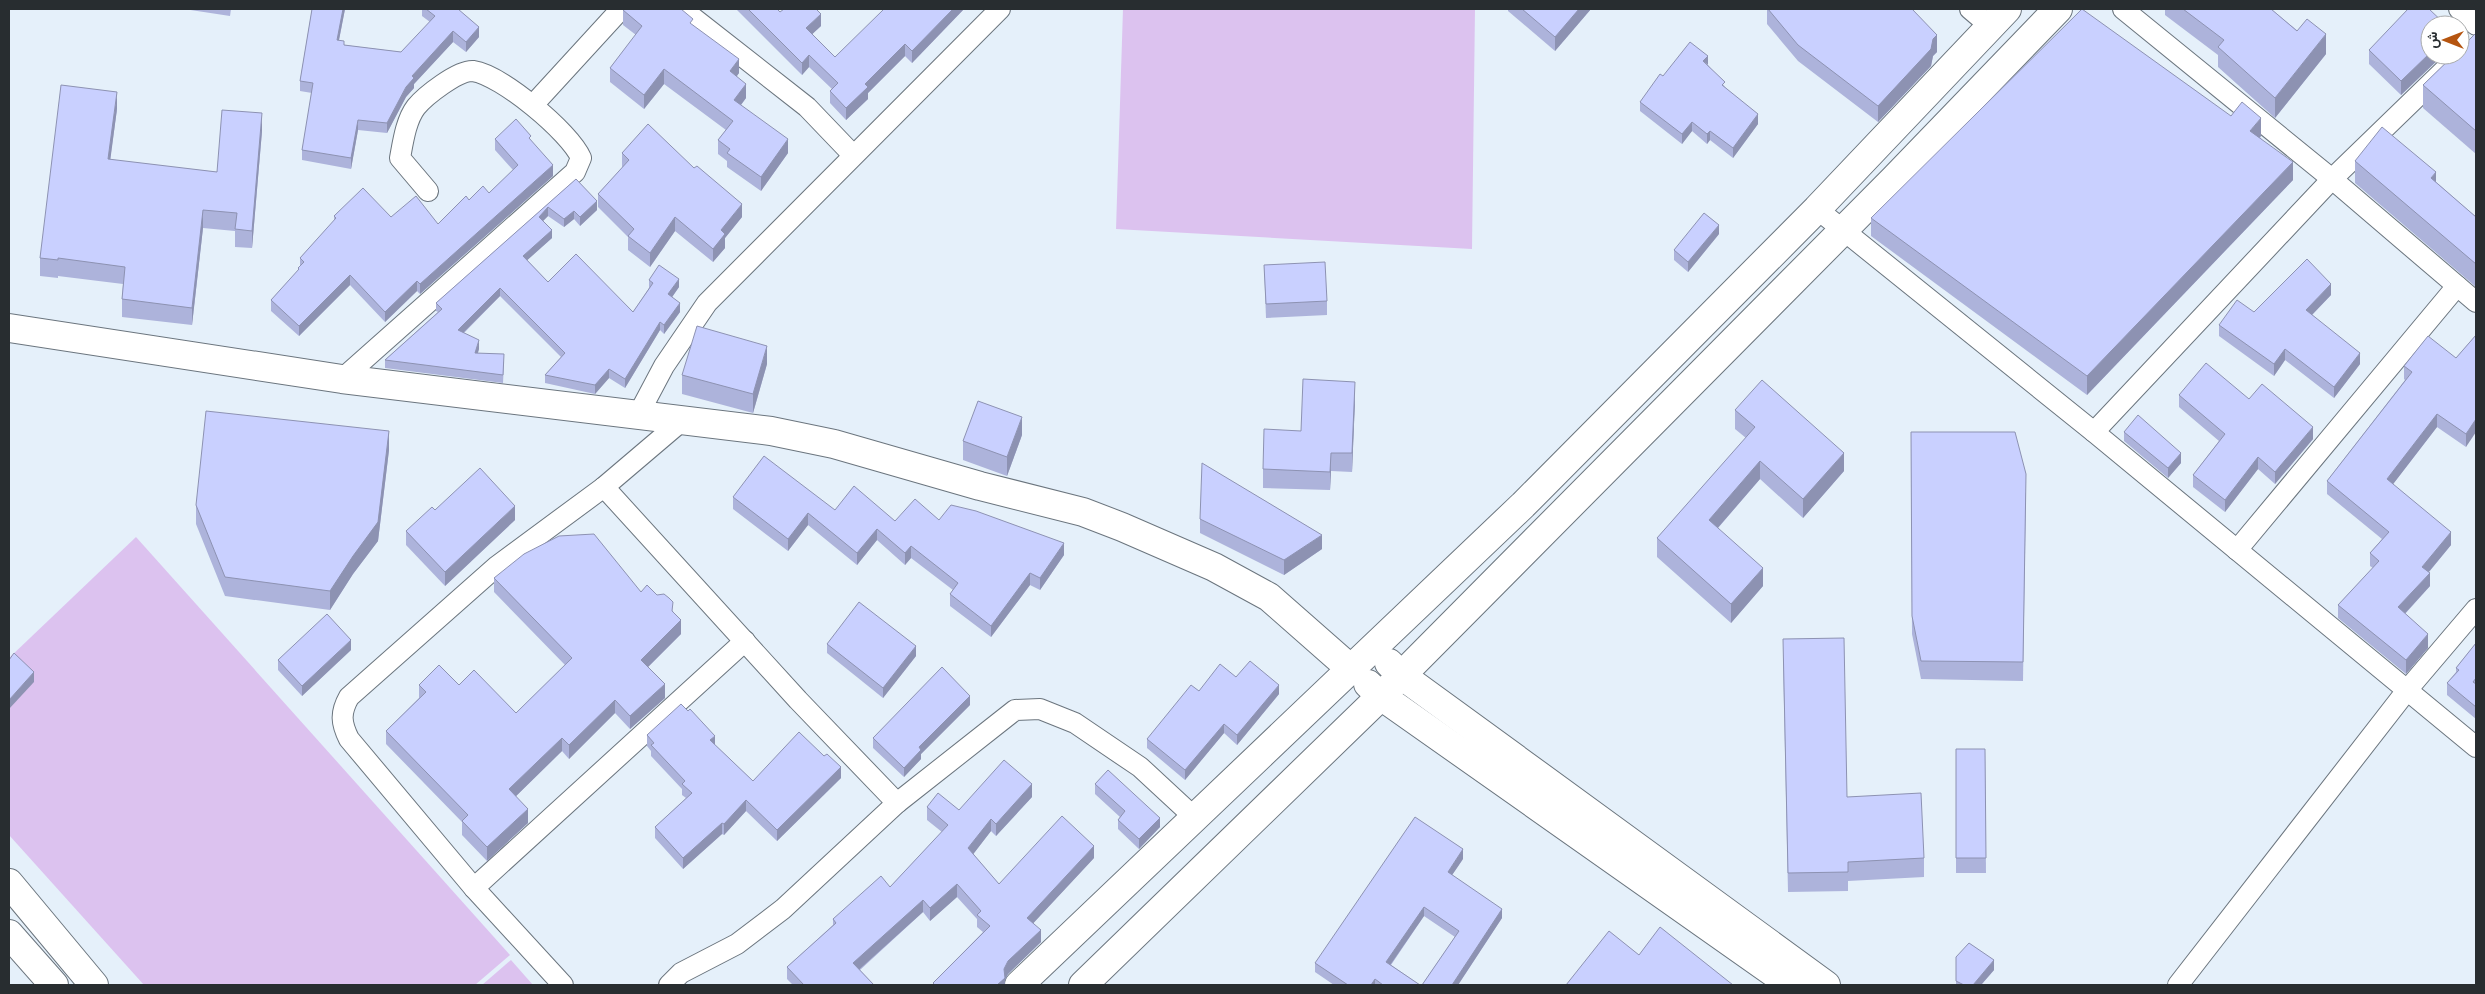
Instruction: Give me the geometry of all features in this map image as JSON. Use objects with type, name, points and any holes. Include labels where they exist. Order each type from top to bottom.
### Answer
[{"type":"main road","points":[[1082,985],[1381,696],[2058,9]]},
{"type":"main road","points":[[1019,985],[1194,817],[1352,670],[1523,505],[1817,209],[1989,14]]},
{"type":"main road","points":[[9,328],[342,379],[771,431],[834,444],[980,486],[1083,512],[1214,567],[1269,597],[1381,696],[1791,985]]},
{"type":"main road","points":[[1373,649],[1401,675],[1826,985]]},
{"type":"main road","points":[[9,884],[94,985]]},
{"type":"main road","points":[[9,934],[54,985]]},
{"type":"street","points":[[533,105],[621,9]]},
{"type":"street","points":[[682,9],[808,107],[853,155]]},
{"type":"street","points":[[638,415],[664,366],[707,303],[1000,9]]},
{"type":"street","points":[[2123,9],[2332,178],[2476,302]]},
{"type":"street","points":[[2459,9],[2476,25]]},
{"type":"street","points":[[2094,432],[2332,178],[2450,65]]},
{"type":"street","points":[[342,379],[575,172],[581,158],[576,147],[533,105],[484,75],[472,71],[461,74],[440,86],[416,108],[407,126],[400,158],[428,191]]},
{"type":"street","points":[[1817,209],[2094,432],[2476,747]]},
{"type":"street","points":[[2237,550],[2458,286]]},
{"type":"street","points":[[563,985],[474,888],[349,739],[341,717],[343,707],[349,696],[497,566],[604,487],[684,419]]},
{"type":"street","points":[[604,487],[897,804]]},
{"type":"street","points":[[2178,985],[2408,689],[2476,609]]},
{"type":"street","points":[[474,888],[745,641]]},
{"type":"street","points":[[669,985],[681,973],[737,944],[783,910],[897,804],[1015,710],[1040,708],[1075,723],[1140,767],[1194,817]]},
{"type":"shaded area","points":[[1123,9],[1475,9],[1472,249],[1116,229]]},
{"type":"shaded area","points":[[136,537],[510,955],[475,985],[144,985],[9,835],[9,658]]},
{"type":"shaded area","points":[[511,960],[533,985],[482,985]]},
{"type":"building","points":[[312,9],[343,9],[337,40],[344,41],[344,45],[401,52],[435,16],[426,9],[458,9],[479,27],[466,42],[453,31],[412,76],[414,78],[406,87],[387,123],[358,120],[351,158],[302,150],[313,83],[300,81]]},
{"type":"building","points":[[624,9],[681,9],[693,19],[690,23],[739,59],[730,71],[746,84],[734,100],[788,139],[761,177],[727,153],[730,149],[718,140],[733,121],[664,69],[644,95],[610,68],[642,26]]},
{"type":"building","points":[[748,9],[777,9],[780,12],[784,9],[816,9],[821,14],[806,28],[835,57],[884,9],[953,9],[912,51],[905,44],[865,84],[868,87],[846,108],[830,91],[838,83],[809,55],[802,63]]},
{"type":"building","points":[[1522,9],[1579,9],[1555,37]]},
{"type":"building","points":[[1768,9],[1912,9],[1937,35],[1933,39],[1931,49],[1878,106],[1798,45]]},
{"type":"building","points":[[2082,9],[2231,116],[2242,102],[2261,118],[2250,131],[2293,162],[2087,376],[1871,218]]},
{"type":"building","points":[[2183,9],[2271,9],[2297,31],[2307,19],[2326,34],[2275,98],[2218,47],[2224,40]]},
{"type":"building","points":[[2408,9],[2429,9],[2435,15],[2420,15],[2420,63],[2401,81],[2369,50]]},
{"type":"building","points":[[2476,33],[2476,131],[2423,85],[2444,65],[2470,65],[2470,39]]},
{"type":"building","points":[[1690,42],[1708,56],[1703,61],[1725,82],[1722,85],[1758,114],[1733,148],[1710,131],[1707,134],[1692,122],[1682,134],[1640,102],[1660,74],[1663,76]]},
{"type":"building","points":[[61,85],[117,92],[108,159],[217,172],[222,110],[262,113],[252,231],[235,229],[237,213],[203,210],[192,308],[122,299],[125,267],[58,258],[58,260],[40,258]]},
{"type":"building","points":[[516,119],[531,136],[529,138],[553,165],[420,284],[417,281],[385,312],[350,275],[299,326],[271,300],[299,269],[304,262],[300,258],[336,218],[334,216],[363,188],[391,217],[416,196],[438,224],[466,196],[469,200],[483,186],[489,193],[518,165],[495,139]]},
{"type":"building","points":[[648,124],[694,168],[697,166],[742,204],[721,230],[725,234],[713,249],[675,217],[650,253],[628,236],[634,229],[598,194],[629,160],[622,153]]},
{"type":"building","points":[[2382,127],[2436,172],[2431,178],[2476,217],[2476,264],[2355,161]]},
{"type":"building","points":[[576,179],[597,201],[580,217],[574,211],[564,219],[548,207],[539,217],[552,230],[523,256],[548,282],[576,254],[633,312],[653,283],[649,280],[659,265],[679,279],[668,294],[680,303],[664,325],[660,322],[625,379],[609,369],[595,385],[545,375],[565,353],[500,288],[458,330],[479,340],[475,353],[504,354],[503,375],[385,360],[442,309],[436,303]]},
{"type":"building","points":[[1704,213],[1719,225],[1688,262],[1674,250]]},
{"type":"building","points":[[2307,259],[2331,284],[2306,310],[2360,353],[2334,387],[2285,349],[2274,364],[2219,325],[2237,300],[2254,312]]},
{"type":"building","points":[[1325,262],[1327,301],[1266,304],[1264,265]]},
{"type":"building","points":[[697,326],[767,346],[753,394],[682,375]]},
{"type":"building","points":[[2476,335],[2476,419],[2466,434],[2437,414],[2387,479],[2451,532],[2422,567],[2430,573],[2398,607],[2428,634],[2406,660],[2338,605],[2379,561],[2370,553],[2389,532],[2327,481],[2412,372],[2404,366],[2428,336],[2456,358]]},
{"type":"building","points":[[2206,363],[2249,399],[2262,384],[2313,427],[2275,472],[2258,457],[2225,500],[2193,475],[2225,434],[2179,395]]},
{"type":"building","points":[[1303,379],[1355,382],[1352,453],[1331,453],[1330,472],[1263,469],[1264,429],[1301,431]]},
{"type":"building","points":[[1762,380],[1844,453],[1803,499],[1760,461],[1709,520],[1763,568],[1731,604],[1657,538],[1755,427],[1735,410]]},
{"type":"building","points":[[978,401],[1022,417],[1007,457],[963,441]]},
{"type":"building","points":[[206,411],[389,431],[378,522],[330,591],[225,577],[196,505]]},
{"type":"building","points":[[2138,415],[2181,453],[2168,468],[2124,432]]},
{"type":"building","points":[[1911,432],[2015,432],[2026,474],[2023,662],[1921,661],[1912,616]]},
{"type":"building","points":[[764,456],[835,510],[854,486],[895,521],[915,499],[939,520],[951,505],[976,511],[1064,543],[1040,578],[1030,573],[991,626],[950,594],[958,583],[911,546],[905,553],[877,529],[857,553],[808,513],[788,539],[733,497]]},
{"type":"building","points":[[1202,463],[1322,535],[1284,560],[1200,519]]},
{"type":"building","points":[[480,468],[515,506],[445,572],[406,531],[432,507],[435,510]]},
{"type":"building","points":[[594,534],[641,592],[647,585],[657,595],[664,594],[673,602],[672,611],[681,620],[641,660],[665,684],[630,716],[615,700],[569,745],[562,738],[509,789],[528,809],[487,847],[462,821],[468,815],[386,731],[426,692],[419,685],[439,665],[459,685],[474,670],[516,713],[572,658],[494,578],[524,554],[559,536]]},
{"type":"building","points":[[859,602],[916,646],[883,688],[827,644]]},
{"type":"building","points":[[327,614],[351,640],[302,686],[278,660]]},
{"type":"building","points":[[1844,638],[1847,797],[1921,793],[1924,858],[1848,862],[1848,872],[1788,873],[1783,639]]},
{"type":"building","points":[[2476,643],[2476,678],[2473,682],[2476,684],[2476,707],[2447,683],[2459,670],[2456,668]]},
{"type":"building","points":[[14,653],[34,672],[9,700],[9,660]]},
{"type":"building","points":[[1250,661],[1279,685],[1237,735],[1224,724],[1185,770],[1147,739],[1191,685],[1199,691],[1220,664],[1236,677]]},
{"type":"building","points":[[942,667],[970,696],[919,747],[921,750],[904,768],[873,738]]},
{"type":"building","points":[[681,704],[688,711],[690,709],[715,736],[710,740],[753,781],[799,732],[824,756],[827,754],[841,767],[777,830],[746,800],[724,824],[722,823],[683,858],[655,827],[692,793],[682,784],[685,781],[651,745],[654,743],[647,735]]},
{"type":"building","points":[[1956,749],[1985,749],[1986,858],[1956,858]]},
{"type":"building","points":[[1004,760],[1032,784],[996,824],[991,819],[968,848],[999,884],[1062,816],[1094,846],[1027,918],[1041,930],[1008,961],[1004,969],[1005,978],[997,985],[935,985],[933,983],[990,926],[977,915],[981,911],[957,884],[930,908],[923,900],[853,963],[874,985],[804,985],[787,967],[836,923],[833,919],[881,876],[890,887],[948,825],[927,807],[938,793],[959,810]]},
{"type":"building","points":[[1108,770],[1160,818],[1139,839],[1118,820],[1125,811],[1095,784]]},
{"type":"building","points":[[1415,817],[1463,849],[1448,872],[1502,909],[1452,985],[1422,985],[1459,931],[1424,907],[1386,962],[1420,985],[1383,985],[1375,979],[1371,985],[1348,985],[1315,963]]},
{"type":"building","points":[[1660,927],[1733,985],[1566,985],[1609,931],[1639,955]]},
{"type":"building","points":[[1969,943],[1994,960],[1973,985],[1964,985],[1956,981],[1956,957]]}]
